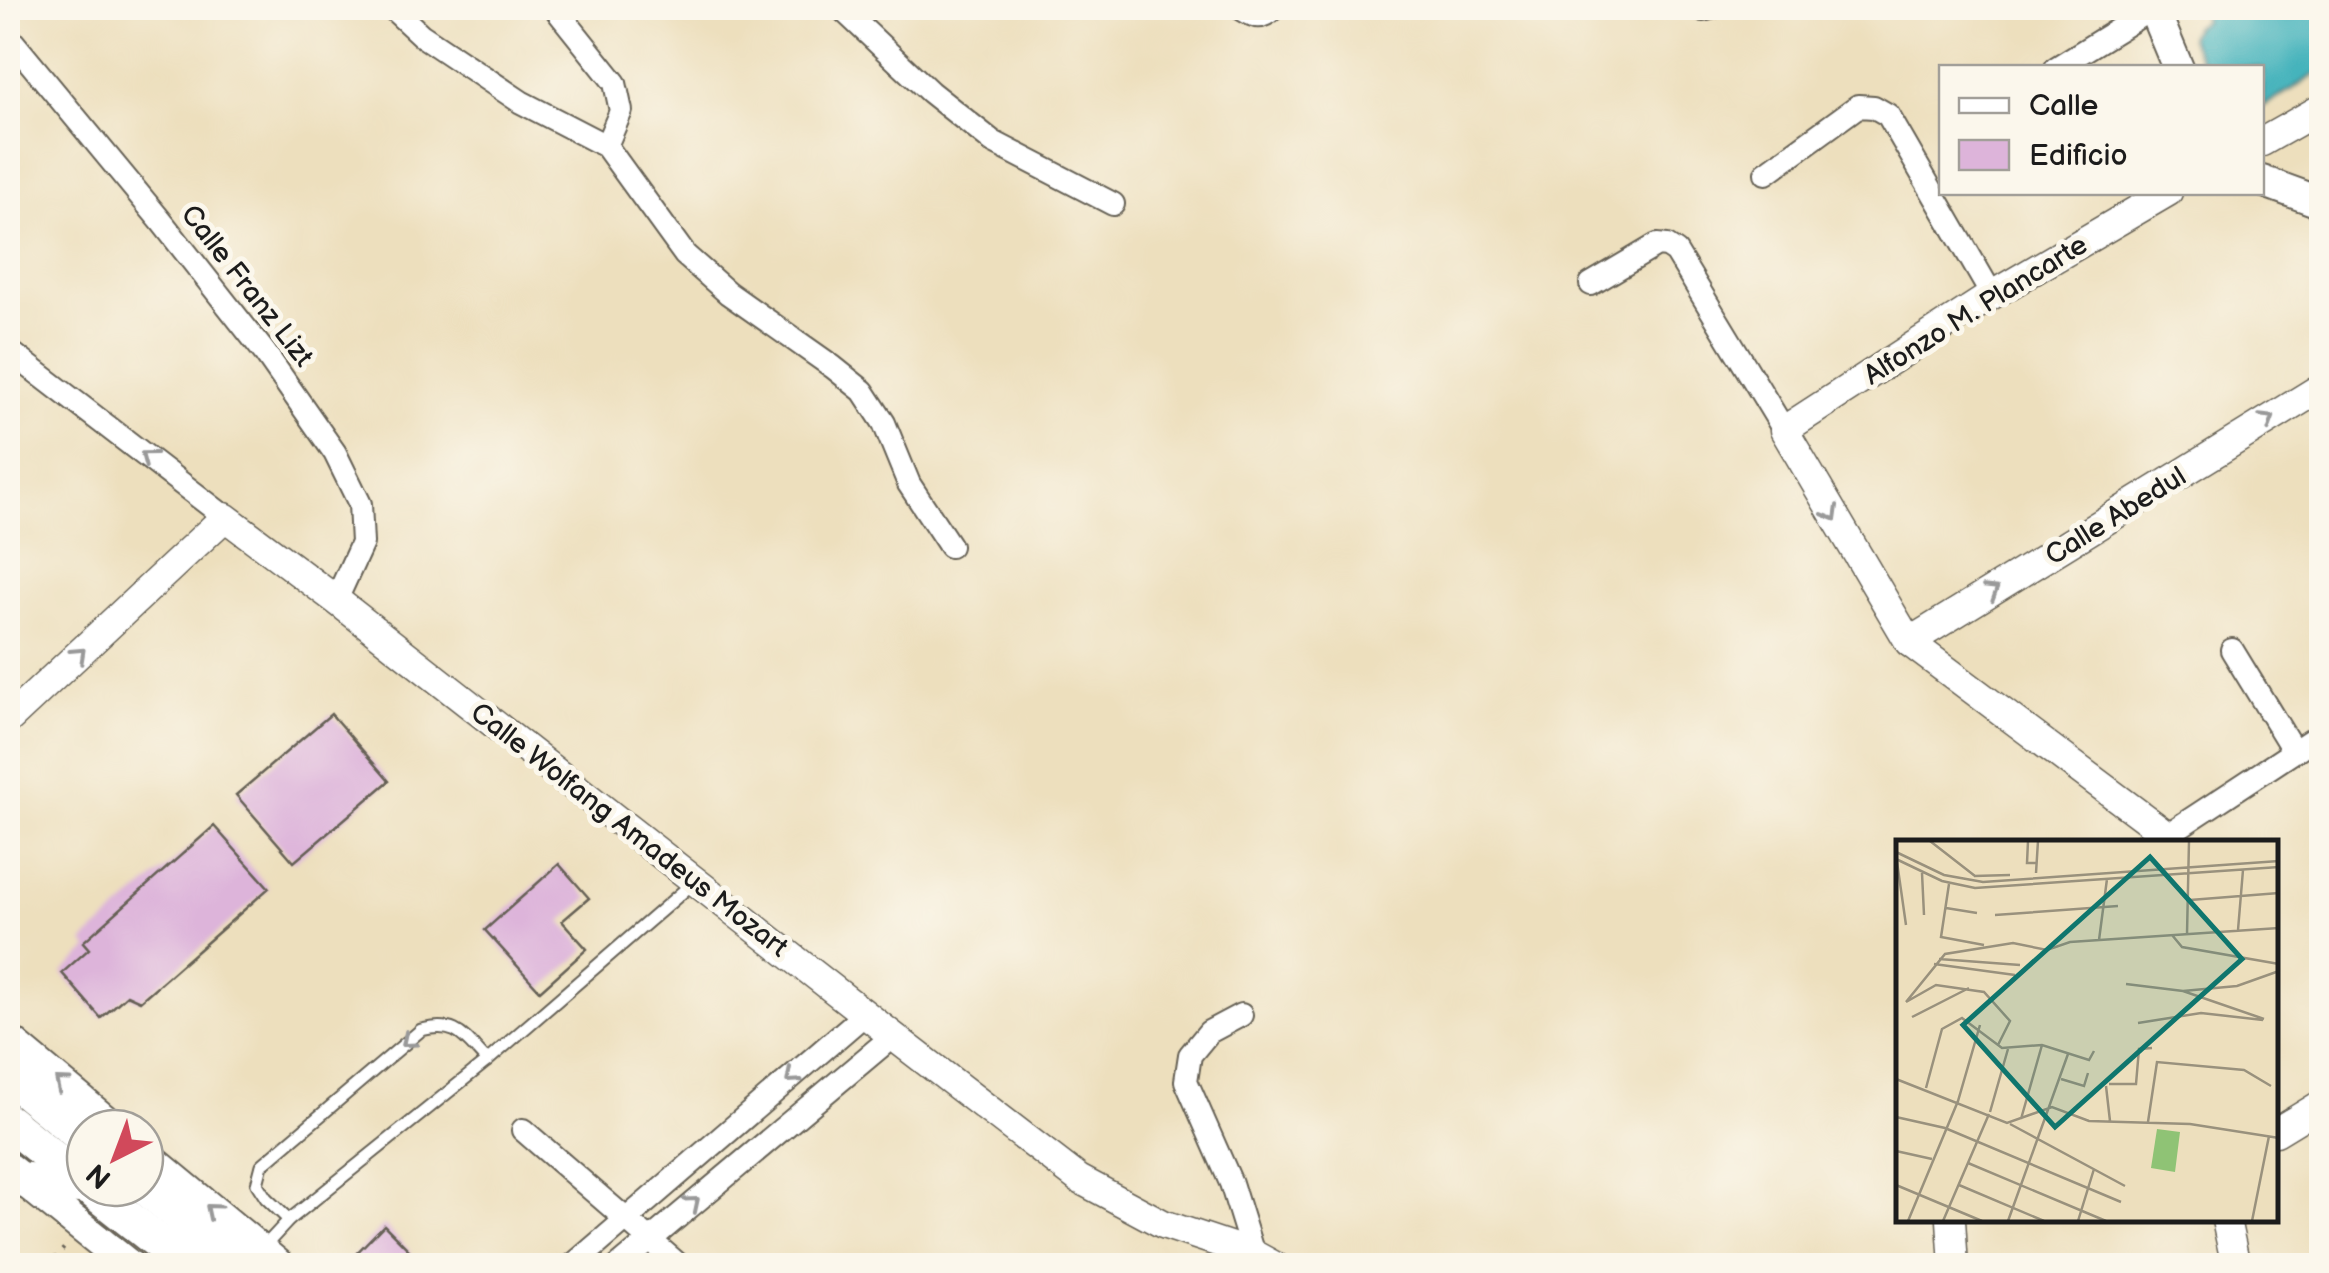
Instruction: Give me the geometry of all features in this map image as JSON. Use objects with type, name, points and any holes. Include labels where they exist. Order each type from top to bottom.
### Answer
[{"type":"highway","points":[[8,1076],[65,1123]]},
{"type":"highway","points":[[8,1122],[65,1168]]},
{"type":"highway","points":[[15,1174],[65,1182]]},
{"type":"highway","points":[[165,1200],[261,1260]]},
{"type":"highway","points":[[115,1208],[189,1266]]},
{"type":"main road","points":[[2153,8],[2177,65]]},
{"type":"main road","points":[[2264,181],[2322,203]]},
{"type":"main road","points":[[8,1039],[90,1108]]},
{"type":"main road","points":[[165,1172],[261,1260]]},
{"type":"main road","points":[[15,1174],[130,1266]]},
{"type":"street","points":[[392,8],[421,35],[521,102],[606,146],[685,254],[728,293],[863,391],[884,422],[910,484],[950,546]]},
{"type":"street","points":[[555,8],[615,83],[621,111],[606,146]]},
{"type":"street","points":[[841,8],[930,92],[993,142],[1113,204]]},
{"type":"street","points":[[1240,8],[1255,16],[1266,15],[1274,8]]},
{"type":"street","points":[[1690,8],[1711,8]]},
{"type":"street","points":[[2061,65],[2153,8]]},
{"type":"street","name":"Calle Franz Lizt","points":[[8,36],[254,338],[335,453],[360,504],[362,542],[336,600]]},
{"type":"street","points":[[1766,173],[1858,106],[1874,107],[1888,115],[1992,295]]},
{"type":"street","points":[[2264,141],[2322,108]]},
{"type":"street","name":"Alfonzo M. Plancarte","points":[[1784,430],[1992,295],[2163,195]]},
{"type":"street","points":[[1591,284],[1657,245],[1676,252],[1909,642],[2171,839],[2322,733]]},
{"type":"street","name":"Calle Wolfang Amadeus Mozart","points":[[8,350],[336,600],[1079,1179],[1164,1224],[1264,1260]]},
{"type":"street","name":"Calle Abedul","points":[[1909,642],[2322,387]]},
{"type":"street","points":[[8,720],[225,517]]},
{"type":"street","points":[[2232,650],[2293,750]]},
{"type":"street","points":[[572,1266],[866,1013]]},
{"type":"street","points":[[1242,1015],[1209,1032],[1190,1055],[1186,1081],[1264,1260]]},
{"type":"street","points":[[619,1266],[893,1036]]},
{"type":"street","points":[[2279,1130],[2322,1104]]},
{"type":"street","points":[[522,1130],[680,1266]]},
{"type":"street","points":[[1951,1223],[1954,1266]]},
{"type":"street","points":[[2227,1223],[2236,1266]]},
{"type":"lane","points":[[261,1260],[289,1220],[487,1061],[696,880]]},
{"type":"lane","points":[[289,1220],[257,1184],[262,1165],[420,1030],[442,1025],[460,1033],[487,1061]]},
{"type":"water","points":[[2201,8],[2321,8],[2321,71],[2264,106],[2264,65],[2203,65],[2189,38],[2194,27],[2204,21]]},
{"type":"building","points":[[331,714],[389,781],[294,862],[236,795]]},
{"type":"building","points":[[214,826],[269,888],[140,1001],[127,995],[101,1018],[62,973],[89,949],[83,942]]},
{"type":"building","points":[[559,864],[589,898],[562,921],[587,949],[540,991],[485,930]]},
{"type":"building","points":[[384,1225],[412,1253],[400,1266],[344,1266]]}]
